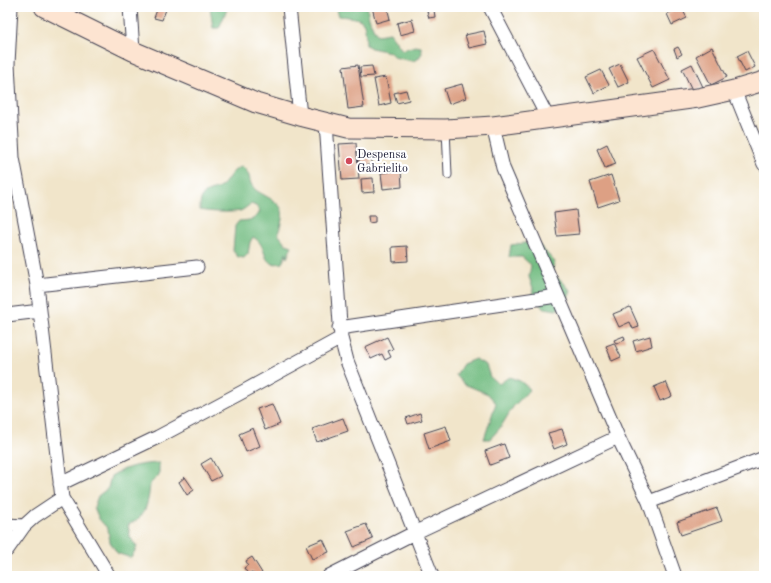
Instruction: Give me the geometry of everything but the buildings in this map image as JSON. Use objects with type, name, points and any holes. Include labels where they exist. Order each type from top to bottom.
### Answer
[{"type":"street","points":[[11,7],[8,64],[12,158],[40,311],[62,498],[109,576]]},
{"type":"street","points":[[44,7],[133,51],[256,103],[348,128],[446,129],[492,126],[698,98],[734,90],[764,81]]},
{"type":"street","points":[[130,7],[133,51]]},
{"type":"street","points":[[289,7],[300,116]]},
{"type":"street","points":[[490,7],[548,118]]},
{"type":"street","points":[[734,90],[764,164]]},
{"type":"street","points":[[326,123],[340,333],[347,361],[432,576]]},
{"type":"street","points":[[492,126],[503,168],[618,437],[650,502],[675,576]]},
{"type":"street","points":[[36,285],[197,267]]},
{"type":"street","points":[[60,484],[158,437],[340,333],[557,296]]},
{"type":"street","points":[[7,315],[40,311]]},
{"type":"street","points":[[329,576],[414,533],[618,437]]},
{"type":"street","points":[[650,502],[764,458]]},
{"type":"street","points":[[7,550],[24,526],[35,516],[62,498]]},
{"type":"street","points":[[7,525],[24,526]]},
{"type":"lane","points":[[446,129],[448,175]]},
{"type":"green space","points":[[210,7],[228,7],[219,28],[213,28]]},
{"type":"green space","points":[[336,7],[368,7],[369,17],[377,35],[390,33],[402,50],[415,46],[421,47],[422,53],[418,59],[412,61],[394,57],[390,52],[371,48],[366,45],[365,30],[362,22],[359,19],[339,16]]},
{"type":"green space","points":[[242,166],[248,173],[251,183],[255,189],[271,199],[282,210],[282,220],[278,234],[286,244],[292,246],[287,258],[286,253],[282,263],[275,264],[270,262],[258,241],[253,237],[250,242],[248,254],[244,258],[238,257],[233,251],[235,226],[239,221],[256,217],[260,211],[256,206],[251,204],[236,212],[214,212],[200,210],[202,197],[208,192],[222,186],[237,168]]},
{"type":"green space","points":[[537,243],[555,262],[551,273],[562,281],[571,291],[566,303],[556,310],[545,308],[532,299],[533,288],[529,277],[531,265],[522,257],[509,257],[511,245]]},
{"type":"green space","points":[[475,359],[486,365],[490,377],[499,384],[509,377],[520,381],[530,389],[513,407],[500,428],[490,439],[484,439],[496,403],[488,394],[464,384],[456,375],[463,364]]},
{"type":"green space","points":[[159,463],[159,475],[150,484],[148,502],[142,514],[138,519],[128,525],[130,537],[137,547],[131,558],[117,553],[110,542],[108,529],[99,519],[94,507],[98,496],[108,488],[111,476],[134,466]]},
{"type":"place","name":"Despensa Gabrielito","points":[[349,161]]}]
